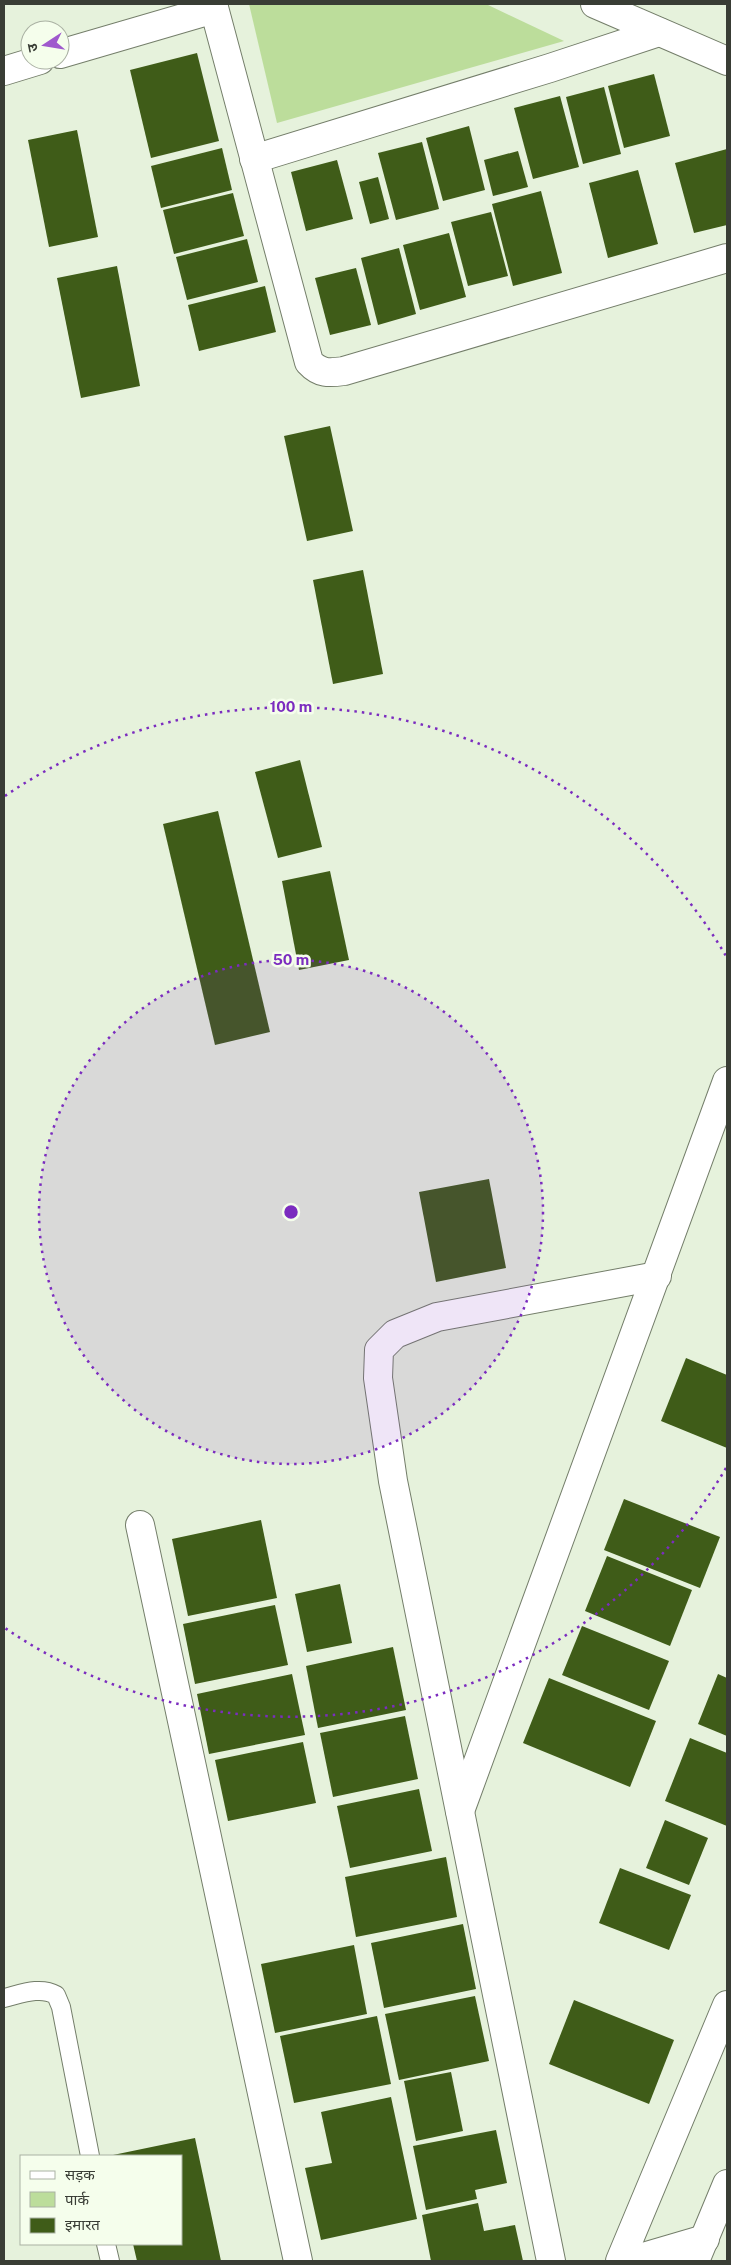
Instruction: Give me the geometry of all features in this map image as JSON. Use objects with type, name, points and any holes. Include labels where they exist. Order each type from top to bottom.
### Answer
[{"type":"street","points":[[595,4],[727,61]]},
{"type":"street","points":[[70,51],[213,6],[309,362],[317,371],[328,373],[344,371],[727,258]]},
{"type":"street","points":[[254,159],[540,71],[659,32]]},
{"type":"street","points":[[4,71],[20,66]]},
{"type":"street","points":[[460,1810],[727,1081]]},
{"type":"street","points":[[551,2261],[393,1481],[378,1378],[379,1350],[395,1334],[437,1317],[657,1276]]},
{"type":"street","points":[[140,1526],[298,2261]]},
{"type":"street","points":[[620,2261],[727,2005]]},
{"type":"street","points":[[630,2261],[700,2250],[727,2184]]},
{"type":"lane","points":[[4,1998],[48,1990],[56,1995],[61,2007],[90,2155]]},
{"type":"lane","points":[[106,2245],[110,2261]]},
{"type":"green space","points":[[249,4],[486,4],[564,41],[277,123]]},
{"type":"building","points":[[197,53],[219,141],[151,158],[130,70]]},
{"type":"building","points":[[654,74],[670,136],[624,148],[608,86]]},
{"type":"building","points":[[604,87],[621,154],[583,164],[566,97]]},
{"type":"building","points":[[560,96],[579,167],[533,179],[514,108]]},
{"type":"building","points":[[469,126],[485,190],[443,201],[426,138]]},
{"type":"building","points":[[77,130],[98,237],[49,247],[28,140]]},
{"type":"building","points":[[422,142],[439,209],[396,220],[378,153]]},
{"type":"building","points":[[222,148],[232,190],[161,208],[151,166]]},
{"type":"building","points":[[727,149],[727,225],[694,233],[675,163]]},
{"type":"building","points":[[518,151],[528,187],[493,196],[484,160]]},
{"type":"building","points":[[337,160],[353,219],[306,231],[291,172]]},
{"type":"building","points":[[638,170],[658,244],[608,258],[589,183]]},
{"type":"building","points":[[378,177],[389,219],[370,224],[359,182]]},
{"type":"building","points":[[541,191],[562,273],[513,286],[492,204]]},
{"type":"building","points":[[233,193],[244,236],[174,254],[163,210]]},
{"type":"building","points":[[491,212],[508,276],[468,286],[451,222]]},
{"type":"building","points":[[449,233],[466,297],[420,310],[403,245]]},
{"type":"building","points":[[247,239],[258,282],[187,300],[176,257]]},
{"type":"building","points":[[399,248],[416,314],[378,325],[361,258]]},
{"type":"building","points":[[117,266],[140,386],[81,398],[57,278]]},
{"type":"building","points":[[356,268],[371,325],[330,335],[315,278]]},
{"type":"building","points":[[265,286],[276,332],[199,351],[188,305]]},
{"type":"building","points":[[330,426],[353,531],[307,541],[284,436]]},
{"type":"building","points":[[363,570],[383,674],[333,684],[313,580]]},
{"type":"building","points":[[300,760],[322,847],[278,858],[255,772]]},
{"type":"building","points":[[218,811],[270,1032],[215,1045],[163,824]]},
{"type":"building","points":[[330,871],[349,960],[299,970],[282,881]]},
{"type":"building","points":[[489,1179],[506,1268],[436,1282],[419,1192]]},
{"type":"building","points":[[686,1358],[727,1375],[727,1448],[661,1421]]},
{"type":"building","points":[[624,1499],[720,1537],[700,1588],[604,1550]]},
{"type":"building","points":[[261,1520],[277,1598],[188,1616],[172,1539]]},
{"type":"building","points":[[607,1556],[692,1590],[670,1646],[585,1611]]},
{"type":"building","points":[[340,1584],[352,1643],[307,1652],[295,1594]]},
{"type":"building","points":[[275,1605],[288,1665],[195,1684],[183,1624]]},
{"type":"building","points":[[582,1626],[669,1661],[649,1710],[562,1675]]},
{"type":"building","points":[[393,1647],[406,1710],[318,1728],[306,1666]]},
{"type":"building","points":[[292,1674],[305,1735],[209,1754],[197,1694]]},
{"type":"building","points":[[718,1674],[727,1678],[727,1736],[698,1724]]},
{"type":"building","points":[[549,1678],[656,1721],[630,1787],[523,1743]]},
{"type":"building","points":[[405,1716],[418,1779],[333,1797],[320,1733]]},
{"type":"building","points":[[690,1738],[727,1753],[727,1826],[665,1801]]},
{"type":"building","points":[[303,1742],[316,1803],[228,1821],[215,1760]]},
{"type":"building","points":[[419,1789],[432,1851],[350,1868],[337,1806]]},
{"type":"building","points":[[665,1820],[708,1838],[689,1885],[646,1868]]},
{"type":"building","points":[[446,1857],[457,1917],[356,1937],[345,1877]]},
{"type":"building","points":[[620,1868],[691,1895],[669,1950],[599,1923]]},
{"type":"building","points":[[463,1924],[476,1989],[384,2008],[371,1943]]},
{"type":"building","points":[[354,1945],[367,2014],[275,2033],[261,1964]]},
{"type":"building","points":[[475,1996],[489,2061],[399,2080],[385,2014]]},
{"type":"building","points":[[574,2000],[674,2040],[649,2104],[549,2064]]},
{"type":"building","points":[[377,2016],[391,2084],[294,2103],[280,2036]]},
{"type":"building","points":[[451,2072],[463,2131],[416,2141],[404,2081]]},
{"type":"building","points":[[391,2097],[417,2219],[321,2240],[305,2168],[332,2163],[321,2112]]},
{"type":"building","points":[[496,2130],[507,2183],[475,2190],[477,2199],[426,2210],[413,2146]]},
{"type":"building","points":[[195,2138],[221,2261],[137,2261],[133,2245],[182,2245],[182,2155],[113,2155]]},
{"type":"building","points":[[478,2203],[484,2231],[515,2225],[523,2261],[431,2261],[422,2215]]}]
